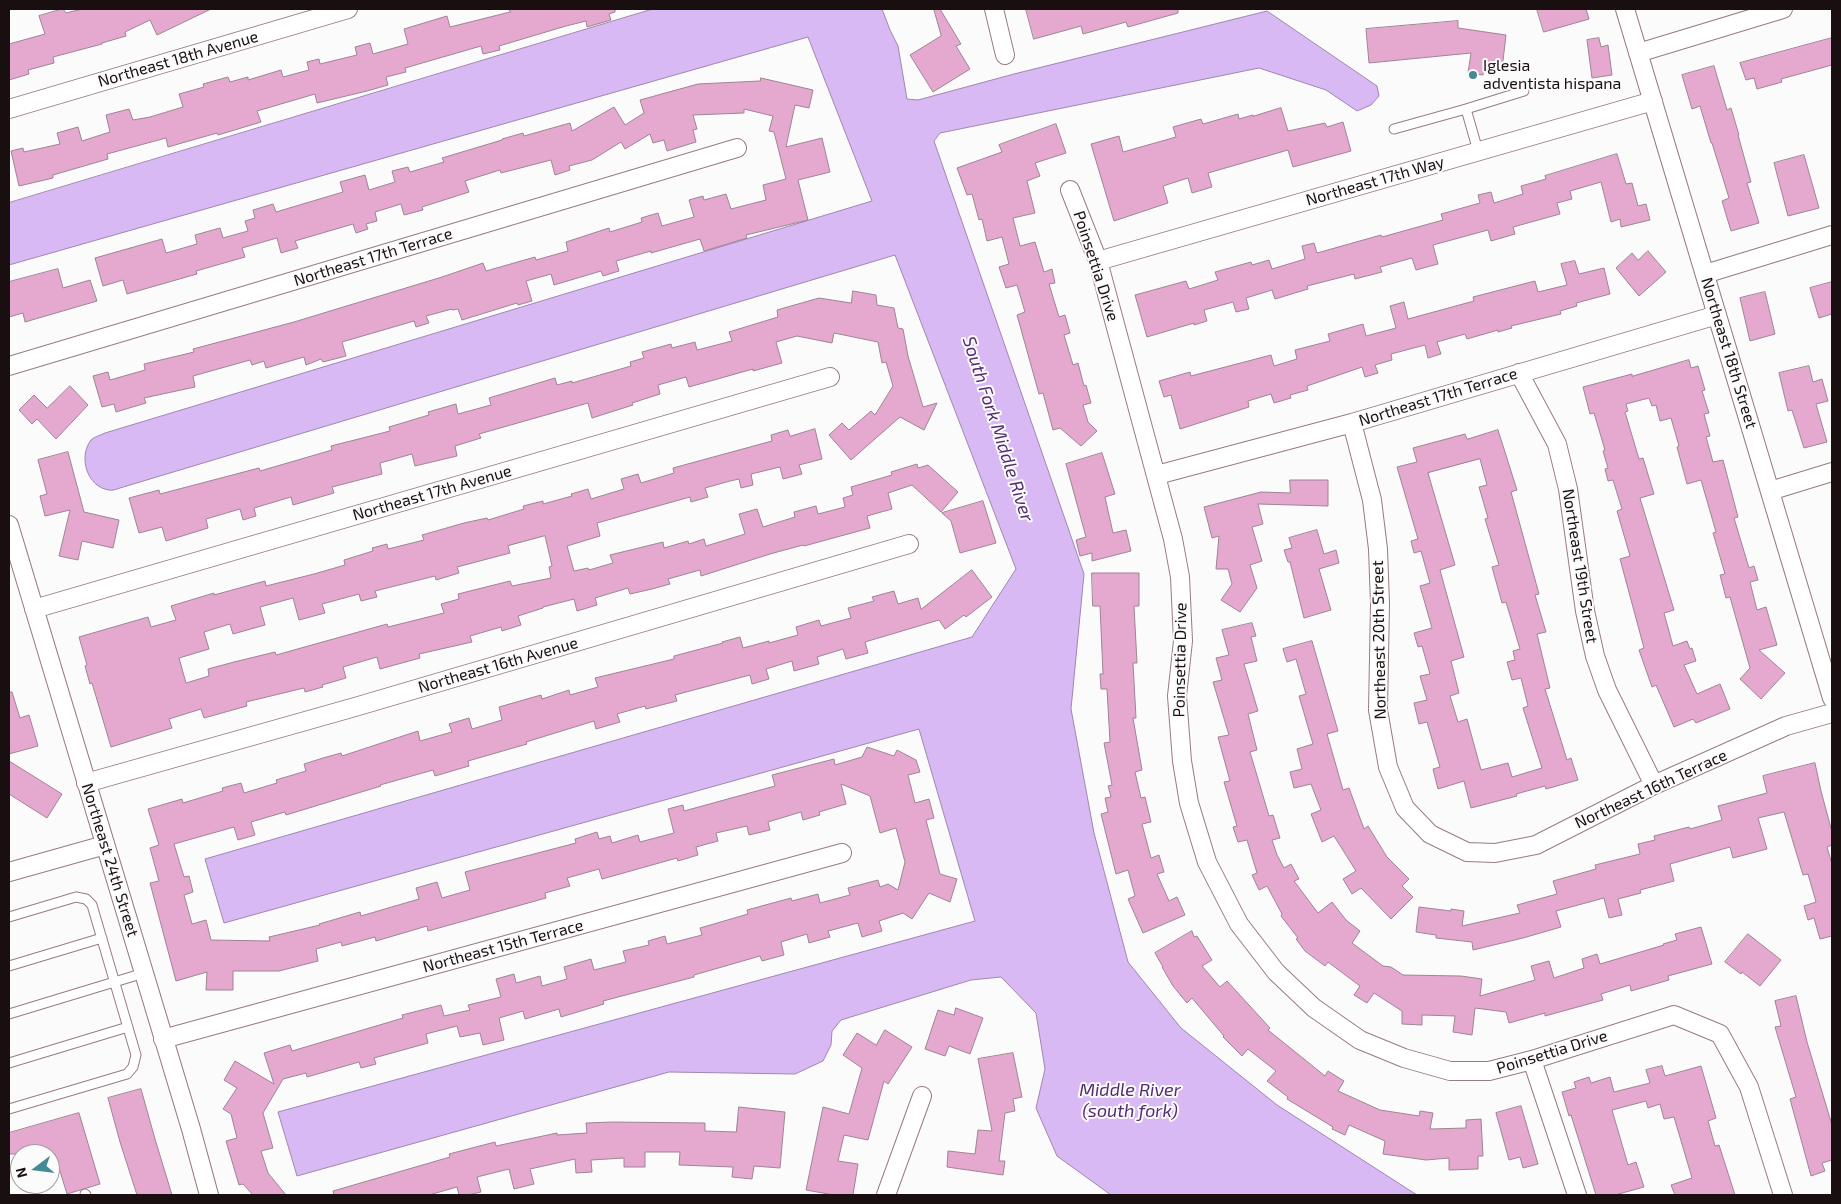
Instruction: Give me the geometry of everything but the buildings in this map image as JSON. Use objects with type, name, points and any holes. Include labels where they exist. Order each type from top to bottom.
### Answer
[{"type":"street","name":"Northeast 18th Avenue","points":[[9,109],[348,9]]},
{"type":"street","points":[[994,9],[1005,55]]},
{"type":"street","name":"Northeast 18th Street","points":[[1625,9],[1832,698]]},
{"type":"street","points":[[1638,53],[1783,9]]},
{"type":"street","name":"Northeast 17th Way","points":[[1098,261],[1653,101]]},
{"type":"street","name":"Northeast 17th Terrace","points":[[9,366],[737,148]]},
{"type":"street","name":"Poinsettia Drive","points":[[1070,190],[1098,261],[1173,539],[1180,577],[1183,641],[1177,696],[1182,761],[1189,803],[1206,862],[1239,924],[1276,972],[1314,1008],[1360,1040],[1404,1058],[1450,1071],[1489,1071],[1532,1060],[1674,1015],[1720,1034],[1749,1087],[1782,1195]]},
{"type":"street","points":[[1705,274],[1832,235]]},
{"type":"street","name":"Northeast 17th Terrace","points":[[1157,475],[1352,423],[1717,315]]},
{"type":"street","name":"Northeast 19th Street","points":[[1519,373],[1557,444],[1568,489],[1585,611],[1595,656],[1607,690],[1654,786]]},
{"type":"street","name":"Northeast 17th Avenue","points":[[34,609],[830,377]]},
{"type":"street","name":"Northeast 20th Street","points":[[1352,423],[1372,500],[1378,549],[1380,604],[1378,710],[1388,767],[1405,808],[1430,834],[1467,852]]},
{"type":"street","points":[[1770,491],[1832,472]]},
{"type":"street","name":"Northeast 24th Street","points":[[9,525],[18,566],[34,609],[164,1039],[209,1195]]},
{"type":"street","name":"Northeast 16th Avenue","points":[[86,783],[355,707],[909,544]]},
{"type":"street","name":"Northeast 16th Terrace","points":[[1467,852],[1495,853],[1536,845],[1654,786],[1786,726],[1832,713]]},
{"type":"street","points":[[9,872],[105,845]]},
{"type":"street","name":"Northeast 15th Terrace","points":[[164,1039],[842,853]]},
{"type":"street","points":[[1532,1060],[1577,1195]]},
{"type":"street","points":[[886,1195],[922,1096]]},
{"type":"lane","points":[[1394,129],[1524,91]]},
{"type":"lane","points":[[1466,109],[1478,151]]},
{"type":"lane","points":[[9,917],[76,897],[86,899],[92,905],[136,1055],[133,1067],[127,1074],[9,1109]]},
{"type":"lane","points":[[9,966],[102,938]]},
{"type":"lane","points":[[9,1014],[144,973]]},
{"type":"lane","points":[[9,1062],[128,1027]]},
{"type":"water","name":"Middle River (south fork)","points":[[653,9],[882,9],[898,46],[907,99],[918,100],[1267,11],[1377,86],[1379,96],[1371,105],[1357,111],[1326,90],[1259,68],[940,133],[934,141],[1084,574],[1071,709],[1094,833],[1128,962],[1181,1028],[1277,1105],[1417,1195],[1111,1195],[1057,1156],[1036,1108],[1045,1069],[1036,1013],[1001,977],[971,980],[841,1020],[832,1031],[831,1045],[823,1061],[795,1074],[669,1072],[297,1176],[278,1112],[975,921],[919,729],[224,923],[205,859],[972,637],[1016,569],[895,255],[114,490],[101,488],[90,477],[85,462],[87,447],[92,439],[105,433],[872,201],[808,37],[9,265],[9,203]]},
{"type":"place","name":"Iglesia adventista hispana","points":[[1473,75]]},
{"type":"water label","name":"South Fork Middle River","points":[[998,429]]}]
